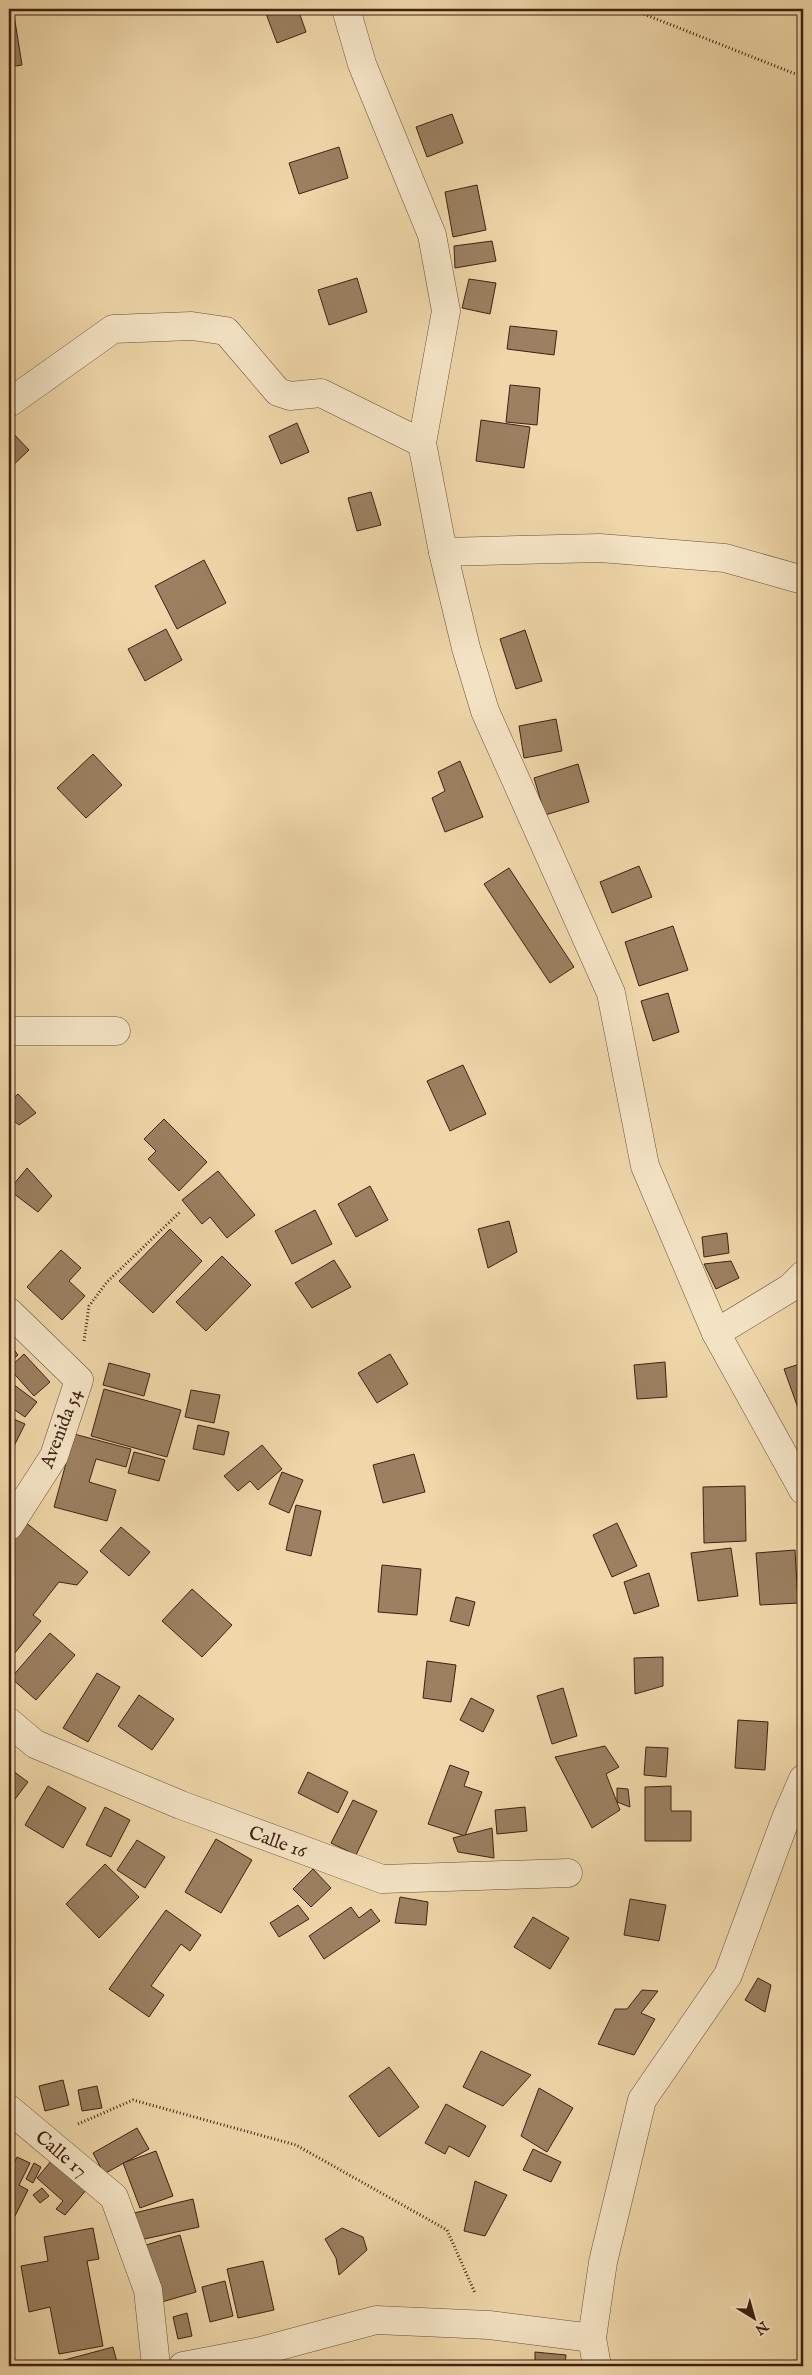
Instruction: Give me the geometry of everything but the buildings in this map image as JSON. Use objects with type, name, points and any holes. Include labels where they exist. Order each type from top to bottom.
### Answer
[{"type":"street","points":[[346,9],[362,64],[432,235],[446,311],[422,443],[443,552],[466,648],[485,711],[610,994],[645,1166],[716,1333],[803,1490]]},
{"type":"street","points":[[9,402],[113,329],[192,326],[226,331],[278,392],[290,396],[321,393],[422,443]]},
{"type":"street","points":[[443,552],[600,548],[725,558],[803,580]]},
{"type":"street","points":[[9,1031],[116,1031]]},
{"type":"street","points":[[716,1333],[790,1288],[803,1275]]},
{"type":"street","points":[[9,1312],[78,1380]]},
{"type":"street","name":"Avenida 54","points":[[9,1526],[54,1456],[78,1380]]},
{"type":"street","name":"Calle 16","points":[[9,1722],[35,1744],[181,1805],[382,1879],[568,1873]]},
{"type":"street","points":[[597,2366],[592,2338],[603,2262],[642,2100],[728,1975],[786,1818],[803,1779]]},
{"type":"street","name":"Calle 17","points":[[9,2108],[114,2197],[148,2290],[156,2366]]},
{"type":"street","points":[[183,2366],[261,2351],[376,2320],[489,2325],[592,2338]]},
{"type":"path","points":[[631,9],[803,78]]},
{"type":"path","points":[[78,1380],[89,1306],[107,1282],[180,1212]]},
{"type":"path","points":[[45,2138],[133,2100],[296,2145],[447,2230],[489,2325]]}]
